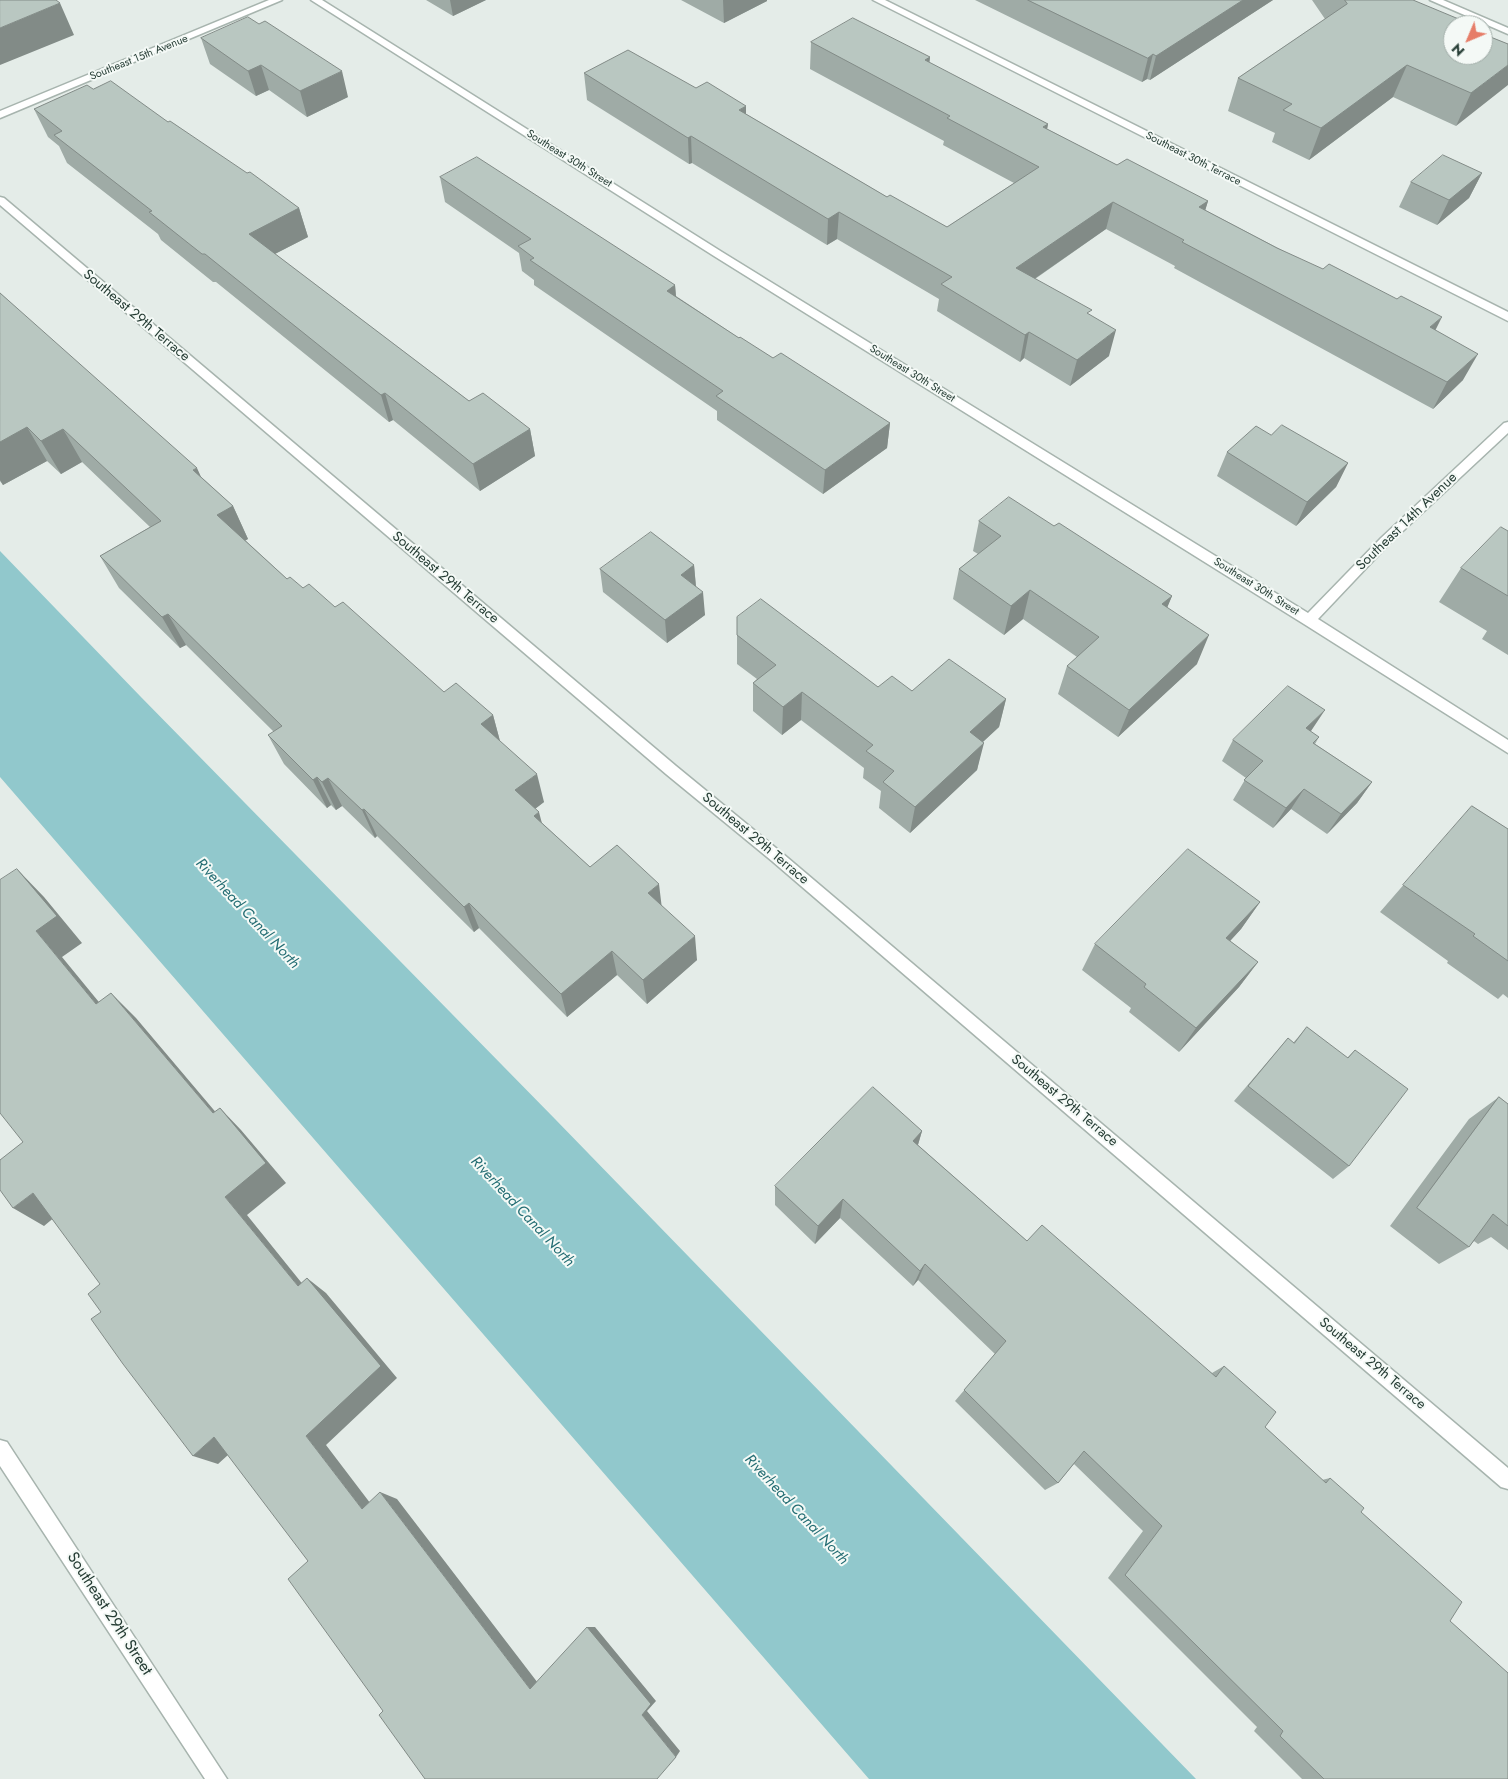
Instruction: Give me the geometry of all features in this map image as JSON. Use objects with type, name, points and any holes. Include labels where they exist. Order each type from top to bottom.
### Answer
[{"type":"street","name":"Southeast 15th Avenue","points":[[0,115],[278,0]]},
{"type":"street","name":"Southeast 30th Street","points":[[316,0],[727,259],[1309,620],[1508,747]]},
{"type":"street","name":"Southeast 30th Terrace","points":[[878,0],[1508,317]]},
{"type":"street","points":[[1435,0],[1508,30]]},
{"type":"street","name":"Southeast 29th Terrace","points":[[0,200],[656,758],[777,857],[1508,1480]]},
{"type":"street","name":"Southeast 14th Avenue","points":[[1309,620],[1385,541],[1508,426]]},
{"type":"street","name":"Southeast 29th Street","points":[[0,1449],[217,1779]]},
{"type":"water","name":"Riverhead Canal North","points":[[0,551],[1196,1779],[869,1779],[0,777]]},
{"type":"building","points":[[0,0],[56,0],[60,3],[0,28]]},
{"type":"building","points":[[1028,0],[1243,0],[1156,56],[1153,54],[1148,58]]},
{"type":"building","points":[[1345,0],[1413,0],[1449,15],[1443,15],[1443,65],[1493,65],[1493,38],[1508,44],[1508,65],[1471,93],[1407,65],[1321,128],[1283,110],[1292,104],[1238,78],[1347,4]]},
{"type":"building","points":[[248,17],[259,24],[265,21],[342,71],[300,91],[261,65],[248,71],[201,38]]},
{"type":"building","points":[[853,18],[930,57],[925,60],[1048,124],[1043,127],[1117,165],[1127,159],[1208,201],[1199,207],[1277,248],[1323,269],[1329,264],[1397,299],[1401,296],[1442,317],[1430,327],[1478,354],[1447,382],[1182,242],[1184,240],[1113,202],[1016,268],[1092,310],[1087,313],[1116,330],[1077,360],[1029,332],[1025,335],[941,284],[952,277],[839,212],[828,219],[691,136],[688,138],[584,73],[628,50],[696,88],[707,82],[746,106],[739,110],[887,197],[890,195],[947,227],[1039,167],[947,118],[950,116],[811,42]]},
{"type":"building","points":[[111,81],[168,122],[170,121],[247,173],[250,172],[299,208],[249,234],[469,401],[483,393],[530,429],[473,464],[385,393],[381,395],[205,254],[202,254],[149,212],[152,211],[54,135],[62,131],[34,109],[87,85],[93,89]]},
{"type":"building","points":[[1443,155],[1482,173],[1449,200],[1411,182]]},
{"type":"building","points":[[477,157],[675,285],[667,291],[739,338],[773,358],[781,353],[890,423],[825,470],[716,396],[723,391],[530,260],[534,258],[518,246],[531,239],[440,177]]},
{"type":"building","points":[[0,293],[197,468],[193,470],[233,506],[217,515],[287,579],[290,577],[303,588],[309,584],[335,607],[343,602],[444,692],[456,683],[493,715],[481,724],[537,774],[515,790],[539,812],[534,816],[590,867],[617,845],[659,884],[648,893],[695,936],[643,980],[612,951],[561,994],[469,903],[464,907],[364,809],[362,810],[328,778],[322,782],[317,777],[313,780],[268,735],[282,726],[168,614],[162,617],[100,556],[161,521],[63,429],[41,441],[27,427],[0,442]]},
{"type":"building","points":[[1282,425],[1348,463],[1307,502],[1227,452],[1256,426],[1271,435]]},
{"type":"building","points":[[1009,497],[1054,526],[1059,523],[1172,596],[1162,604],[1209,635],[1129,710],[1067,666],[1099,637],[1030,590],[1011,606],[959,569],[1001,536],[979,521]]},
{"type":"building","points":[[1501,527],[1508,531],[1508,596],[1461,568]]},
{"type":"building","points":[[651,532],[694,565],[681,575],[703,592],[665,620],[600,569]]},
{"type":"building","points":[[761,599],[878,687],[892,676],[912,691],[949,659],[1006,699],[970,732],[984,743],[915,807],[883,782],[894,771],[866,751],[873,745],[802,692],[783,707],[753,683],[776,665],[737,635],[737,617]]},
{"type":"building","points":[[1288,686],[1325,710],[1306,728],[1319,737],[1313,743],[1372,782],[1341,814],[1304,789],[1286,808],[1244,780],[1263,761],[1233,740]]},
{"type":"building","points":[[1472,806],[1508,829],[1508,961],[1473,936],[1475,934],[1403,885]]},
{"type":"building","points":[[1188,849],[1260,902],[1226,938],[1258,962],[1196,1028],[1144,987],[1146,984],[1095,944]]},
{"type":"building","points":[[17,869],[57,916],[36,931],[96,1004],[111,993],[213,1113],[220,1108],[266,1163],[225,1197],[298,1286],[307,1278],[381,1366],[306,1436],[362,1509],[380,1492],[530,1689],[587,1627],[651,1704],[642,1715],[676,1757],[657,1779],[425,1779],[379,1715],[383,1711],[288,1579],[308,1561],[214,1437],[193,1456],[123,1364],[91,1319],[101,1312],[88,1294],[100,1284],[33,1193],[13,1208],[0,1190],[0,1160],[23,1142],[0,1113],[0,880]]},
{"type":"building","points":[[1307,1027],[1348,1058],[1355,1050],[1408,1089],[1349,1166],[1248,1086],[1288,1038],[1294,1043]]},
{"type":"building","points":[[873,1087],[922,1131],[913,1141],[1027,1241],[1042,1225],[1216,1377],[1224,1366],[1276,1412],[1265,1427],[1326,1483],[1330,1478],[1364,1508],[1361,1512],[1462,1602],[1450,1621],[1508,1673],[1508,1779],[1324,1779],[1280,1736],[1283,1731],[1125,1575],[1162,1526],[1084,1451],[1058,1483],[964,1390],[1006,1341],[925,1264],[920,1271],[843,1199],[818,1226],[775,1186]]},
{"type":"building","points":[[1499,1097],[1508,1104],[1508,1226],[1493,1214],[1469,1247],[1417,1208]]}]
